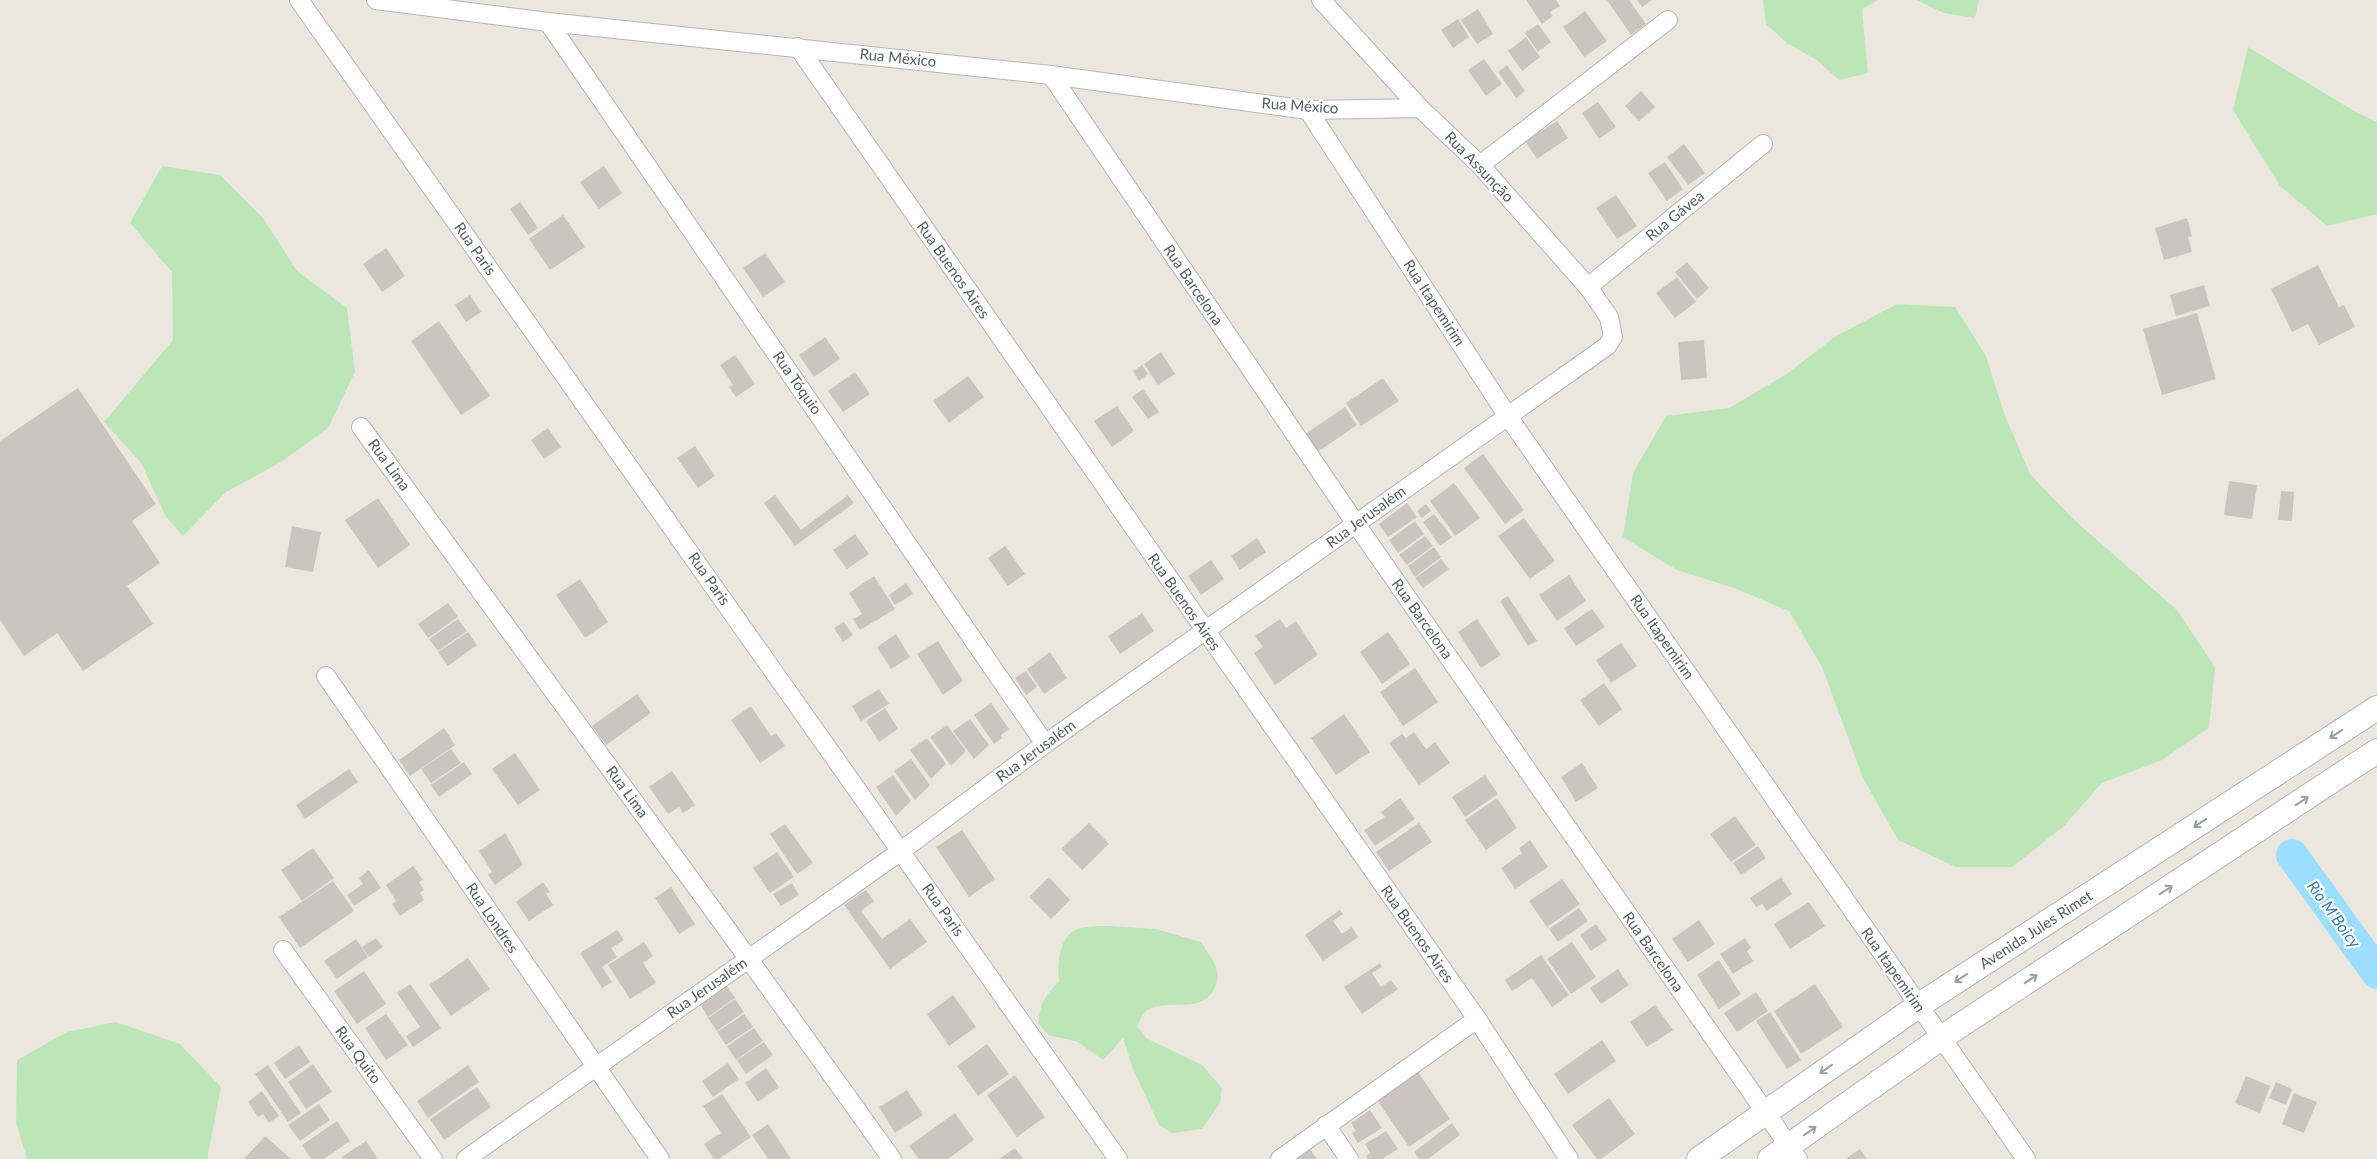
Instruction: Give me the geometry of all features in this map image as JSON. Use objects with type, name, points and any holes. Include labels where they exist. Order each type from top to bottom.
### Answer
[{"type":"main road","name":"Avenida Jules Rimet","points":[[1699,1159],[1918,1006],[2377,708]]},
{"type":"main road","points":[[1786,1155],[1941,1038],[2377,751]]},
{"type":"street","name":"Rua Paris","points":[[299,0],[1118,1159]]},
{"type":"street","name":"Rua México","points":[[376,0],[548,22],[798,47],[1051,76],[1308,110],[1420,108]]},
{"type":"street","name":"Rua Assunção","points":[[1326,1],[1420,108],[1480,165],[1588,287],[1609,316],[1613,337],[1607,346]]},
{"type":"street","points":[[1480,165],[1668,20]]},
{"type":"street","name":"Rua Tóquio","points":[[548,22],[1045,744]]},
{"type":"street","name":"Rua Buenos Aires","points":[[798,47],[1477,1019],[1569,1159]]},
{"type":"street","name":"Rua Barcelona","points":[[1051,76],[1356,524],[1765,1112],[1786,1155]]},
{"type":"street","name":"Rua Itapemirim","points":[[1308,110],[1507,415],[2026,1159]]},
{"type":"street","name":"Rua Gávea","points":[[1588,287],[1763,144]]},
{"type":"street","name":"Rua Jerusalém","points":[[466,1159],[901,851],[1045,744],[1607,346]]},
{"type":"street","name":"Rua Lima","points":[[361,427],[892,1159]]},
{"type":"street","name":"Rua Londres","points":[[326,676],[594,1067],[660,1159]]},
{"type":"street","name":"Rua Quito","points":[[283,950],[432,1159]]},
{"type":"street","points":[[1280,1159],[1477,1019]]},
{"type":"street","points":[[1326,1126],[1349,1159]]},
{"type":"green space","points":[[1763,0],[1878,0],[1862,9],[1868,73],[1839,80],[1817,60],[1788,44],[1766,24]]},
{"type":"green space","points":[[1916,0],[1979,0],[1975,18],[1944,13]]},
{"type":"green space","points":[[2248,47],[2354,111],[2377,122],[2377,214],[2327,226],[2280,186],[2233,110]]},
{"type":"green space","points":[[162,166],[220,175],[263,218],[297,271],[347,308],[355,372],[328,428],[281,462],[226,492],[183,536],[166,517],[141,463],[104,422],[173,340],[172,272],[130,223]]},
{"type":"green space","points":[[1897,304],[1955,307],[1986,356],[2004,413],[2030,474],[2073,519],[2177,610],[2215,667],[2209,728],[2162,760],[2102,783],[2063,827],[2012,867],[1956,867],[1898,840],[1863,778],[1822,667],[1789,611],[1734,588],[1677,570],[1623,537],[1633,473],[1666,416],[1729,408],[1785,375],[1836,336]]},
{"type":"green space","points":[[1110,926],[1156,929],[1201,942],[1214,963],[1217,981],[1209,996],[1192,1004],[1153,1008],[1144,1013],[1137,1026],[1146,1038],[1202,1065],[1222,1088],[1220,1103],[1202,1129],[1172,1133],[1159,1125],[1133,1069],[1123,1038],[1103,1060],[1078,1042],[1048,1035],[1038,1023],[1044,1000],[1059,982],[1059,958],[1068,935],[1082,928]]},
{"type":"green space","points":[[116,1022],[180,1044],[221,1087],[207,1159],[27,1159],[16,1123],[17,1060],[67,1032]]},
{"type":"building","points":[[1526,0],[1556,0],[1560,6],[1550,12],[1553,16],[1542,24]]},
{"type":"building","points":[[1607,0],[1629,0],[1646,24],[1631,35]]},
{"type":"building","points":[[1637,0],[1652,0],[1642,7]]},
{"type":"building","points":[[1478,9],[1493,34],[1477,44],[1461,20]]},
{"type":"building","points":[[1585,11],[1607,41],[1584,57],[1563,27]]},
{"type":"building","points":[[1458,19],[1469,37],[1453,48],[1441,30]]},
{"type":"building","points":[[1538,24],[1551,42],[1538,52],[1525,33]]},
{"type":"building","points":[[1526,37],[1540,57],[1522,71],[1508,51]]},
{"type":"building","points":[[1484,59],[1502,84],[1486,96],[1468,70]]},
{"type":"building","points":[[1507,65],[1525,91],[1516,98],[1498,72]]},
{"type":"building","points":[[1641,91],[1655,107],[1639,121],[1625,106]]},
{"type":"building","points":[[1598,102],[1616,127],[1599,139],[1582,113]]},
{"type":"building","points":[[1557,121],[1568,138],[1537,159],[1525,141]]},
{"type":"building","points":[[1684,144],[1705,173],[1688,185],[1667,157]]},
{"type":"building","points":[[1665,162],[1683,189],[1667,201],[1648,173]]},
{"type":"building","points":[[604,166],[622,193],[599,209],[580,182]]},
{"type":"building","points":[[1616,195],[1637,226],[1617,239],[1596,208]]},
{"type":"building","points":[[520,202],[538,228],[528,235],[510,209]]},
{"type":"building","points":[[563,215],[585,247],[550,270],[529,239]]},
{"type":"building","points":[[2187,218],[2192,236],[2188,237],[2192,252],[2164,260],[2155,228]]},
{"type":"building","points":[[386,248],[405,276],[382,292],[363,264]]},
{"type":"building","points":[[765,253],[785,282],[763,297],[743,268]]},
{"type":"building","points":[[1687,262],[1709,288],[1697,299],[1675,272]]},
{"type":"building","points":[[2318,265],[2339,307],[2344,305],[2355,327],[2319,345],[2308,324],[2292,332],[2271,289]]},
{"type":"building","points":[[1677,277],[1696,302],[1675,318],[1656,293]]},
{"type":"building","points":[[2204,285],[2210,306],[2176,316],[2170,295]]},
{"type":"building","points":[[470,295],[481,312],[466,322],[455,305]]},
{"type":"building","points":[[2197,313],[2216,379],[2162,395],[2143,329]]},
{"type":"building","points":[[439,321],[490,396],[461,415],[411,341]]},
{"type":"building","points":[[825,337],[840,359],[814,377],[799,355]]},
{"type":"building","points":[[1704,340],[1707,378],[1681,380],[1678,342]]},
{"type":"building","points":[[1161,352],[1175,374],[1158,385],[1144,364]]},
{"type":"building","points":[[735,355],[755,384],[736,397],[729,387],[733,385],[720,365]]},
{"type":"building","points":[[1142,365],[1148,374],[1139,381],[1133,371]]},
{"type":"building","points":[[855,372],[870,394],[843,412],[828,391]]},
{"type":"building","points":[[968,376],[984,397],[949,423],[933,401]]},
{"type":"building","points":[[1383,378],[1399,401],[1361,426],[1346,403]]},
{"type":"building","points":[[78,388],[156,504],[132,521],[160,563],[127,586],[153,624],[83,671],[57,633],[24,656],[0,620],[0,441]]},
{"type":"building","points":[[1143,389],[1159,412],[1148,419],[1132,397]]},
{"type":"building","points":[[1117,406],[1134,431],[1112,447],[1094,421]]},
{"type":"building","points":[[1345,407],[1357,425],[1316,453],[1304,435]]},
{"type":"building","points":[[548,428],[561,447],[544,459],[531,440]]},
{"type":"building","points":[[695,446],[715,476],[698,488],[677,458]]},
{"type":"building","points":[[1483,454],[1524,510],[1505,524],[1464,468]]},
{"type":"building","points":[[2229,481],[2257,485],[2252,519],[2224,515]]},
{"type":"building","points":[[1454,483],[1480,518],[1455,536],[1430,501]]},
{"type":"building","points":[[2281,491],[2294,492],[2292,521],[2278,520]]},
{"type":"building","points":[[775,495],[801,530],[848,495],[854,503],[795,546],[764,503]]},
{"type":"building","points":[[378,498],[410,545],[378,568],[345,520]]},
{"type":"building","points":[[1407,503],[1417,517],[1388,537],[1379,524]]},
{"type":"building","points":[[1426,504],[1431,511],[1422,518],[1417,511]]},
{"type":"building","points":[[1434,514],[1452,537],[1440,546],[1423,522]]},
{"type":"building","points":[[1524,518],[1555,561],[1530,579],[1498,536]]},
{"type":"building","points":[[1415,521],[1424,534],[1398,553],[1389,540]]},
{"type":"building","points":[[292,526],[321,532],[313,572],[285,567]]},
{"type":"building","points":[[855,534],[869,554],[847,569],[833,550]]},
{"type":"building","points":[[1425,536],[1433,546],[1407,565],[1399,555]]},
{"type":"building","points":[[1257,538],[1266,552],[1240,570],[1231,556]]},
{"type":"building","points":[[1005,546],[1025,574],[1008,586],[988,558]]},
{"type":"building","points":[[1434,547],[1441,557],[1415,577],[1408,566]]},
{"type":"building","points":[[1441,559],[1449,569],[1423,588],[1415,578]]},
{"type":"building","points":[[1211,560],[1224,579],[1201,595],[1188,576]]},
{"type":"building","points":[[1569,575],[1586,601],[1557,621],[1539,595]]},
{"type":"building","points":[[874,576],[895,609],[860,630],[853,619],[862,614],[849,593]]},
{"type":"building","points":[[580,579],[608,622],[585,638],[556,595]]},
{"type":"building","points":[[906,583],[913,594],[895,605],[889,595]]},
{"type":"building","points":[[1508,596],[1537,641],[1528,646],[1500,601]]},
{"type":"building","points":[[448,603],[458,617],[428,638],[418,624]]},
{"type":"building","points":[[1592,609],[1605,627],[1576,646],[1564,628]]},
{"type":"building","points":[[1142,613],[1154,631],[1120,654],[1108,636]]},
{"type":"building","points":[[458,619],[467,631],[438,651],[429,639]]},
{"type":"building","points":[[1280,619],[1286,628],[1296,621],[1318,655],[1275,685],[1254,653],[1263,647],[1255,636]]},
{"type":"building","points":[[1477,619],[1501,655],[1481,668],[1458,632]]},
{"type":"building","points":[[844,622],[853,635],[843,642],[834,628]]},
{"type":"building","points":[[468,632],[477,645],[448,666],[438,652]]},
{"type":"building","points":[[1388,632],[1410,664],[1382,684],[1360,652]]},
{"type":"building","points":[[896,634],[910,657],[891,669],[877,647]]},
{"type":"building","points":[[938,641],[963,681],[943,695],[917,654]]},
{"type":"building","points":[[1621,643],[1637,666],[1611,683],[1596,660]]},
{"type":"building","points":[[1050,652],[1067,678],[1044,694],[1027,669]]},
{"type":"building","points":[[1415,668],[1438,702],[1403,726],[1380,692]]},
{"type":"building","points":[[1026,671],[1037,687],[1026,695],[1015,678]]},
{"type":"building","points":[[1604,683],[1622,709],[1599,726],[1580,700]]},
{"type":"building","points":[[879,689],[889,704],[861,721],[852,706]]},
{"type":"building","points":[[637,694],[651,713],[606,745],[592,726]]},
{"type":"building","points":[[991,703],[1009,729],[994,744],[974,715]]},
{"type":"building","points":[[751,706],[771,736],[776,733],[785,746],[760,763],[731,720]]},
{"type":"building","points":[[885,708],[898,729],[879,742],[866,721]]},
{"type":"building","points":[[1344,714],[1370,752],[1336,775],[1311,738]]},
{"type":"building","points":[[970,719],[989,745],[974,759],[953,731]]},
{"type":"building","points":[[947,725],[966,751],[951,766],[930,737]]},
{"type":"building","points":[[444,728],[455,745],[410,776],[399,760]]},
{"type":"building","points":[[1414,732],[1426,749],[1435,742],[1450,763],[1419,785],[1389,743],[1402,734],[1406,738]]},
{"type":"building","points":[[927,738],[946,764],[931,779],[910,750]]},
{"type":"building","points":[[451,749],[461,763],[431,783],[421,769]]},
{"type":"building","points":[[515,753],[540,790],[518,805],[492,769]]},
{"type":"building","points":[[911,759],[930,785],[915,800],[894,771]]},
{"type":"building","points":[[464,762],[472,774],[439,797],[431,785]]},
{"type":"building","points":[[1582,763],[1598,788],[1576,802],[1561,777]]},
{"type":"building","points":[[349,769],[358,782],[305,819],[296,805]]},
{"type":"building","points":[[672,771],[695,805],[683,813],[679,807],[668,814],[649,787]]},
{"type":"building","points":[[893,775],[911,801],[896,816],[876,787]]},
{"type":"building","points":[[1485,775],[1498,794],[1465,817],[1452,797]]},
{"type":"building","points":[[1400,798],[1415,819],[1375,846],[1364,830],[1385,817],[1381,812]]},
{"type":"building","points":[[1497,798],[1517,828],[1486,850],[1465,820]]},
{"type":"building","points":[[1735,816],[1756,845],[1731,862],[1710,834]]},
{"type":"building","points":[[1089,823],[1109,844],[1082,870],[1061,849]]},
{"type":"building","points":[[1419,823],[1432,842],[1389,871],[1376,852]]},
{"type":"building","points":[[785,824],[813,863],[797,874],[770,834]]},
{"type":"building","points":[[962,830],[995,879],[969,897],[936,847]]},
{"type":"building","points":[[505,833],[523,865],[495,885],[488,875],[492,872],[479,851]]},
{"type":"building","points":[[1530,840],[1548,867],[1515,889],[1501,868],[1522,853],[1519,848]]},
{"type":"building","points":[[1758,846],[1766,858],[1741,875],[1733,863]]},
{"type":"building","points":[[313,848],[334,878],[302,901],[281,870]]},
{"type":"building","points":[[777,852],[794,877],[770,893],[753,868]]},
{"type":"building","points":[[413,866],[423,880],[419,882],[424,890],[420,893],[424,900],[400,916],[392,904],[396,901],[386,885]]},
{"type":"building","points":[[369,870],[381,888],[354,906],[347,895],[363,884],[359,878]]},
{"type":"building","points":[[1049,877],[1070,900],[1051,919],[1029,897]]},
{"type":"building","points":[[1781,877],[1792,894],[1767,911],[1762,904],[1756,907],[1750,898]]},
{"type":"building","points":[[1562,879],[1580,904],[1547,927],[1529,901]]},
{"type":"building","points":[[333,881],[354,911],[300,948],[279,917]]},
{"type":"building","points":[[543,882],[550,892],[546,894],[553,905],[529,921],[516,902]]},
{"type":"building","points":[[792,883],[799,895],[781,906],[773,894]]},
{"type":"building","points":[[671,887],[695,924],[679,934],[655,898]]},
{"type":"building","points":[[866,890],[874,901],[861,911],[882,939],[910,919],[927,942],[890,969],[844,905]]},
{"type":"building","points":[[1809,902],[1825,926],[1790,949],[1774,924]]},
{"type":"building","points":[[1579,908],[1588,921],[1558,942],[1549,929]]},
{"type":"building","points":[[1340,910],[1343,914],[1333,921],[1342,934],[1352,927],[1358,937],[1323,961],[1305,935]]},
{"type":"building","points":[[1699,920],[1715,944],[1688,962],[1672,939]]},
{"type":"building","points":[[1596,924],[1607,940],[1591,951],[1580,935]]},
{"type":"building","points":[[617,930],[624,940],[611,948],[617,957],[602,967],[612,982],[602,988],[580,953]]},
{"type":"building","points":[[376,938],[383,947],[369,957],[362,947]]},
{"type":"building","points":[[1745,938],[1751,948],[1747,951],[1753,961],[1733,974],[1720,954]]},
{"type":"building","points":[[356,939],[368,957],[337,979],[324,961]]},
{"type":"building","points":[[644,942],[653,956],[643,963],[656,983],[630,999],[608,965]]},
{"type":"building","points":[[1572,942],[1596,977],[1571,994],[1547,959]]},
{"type":"building","points":[[1541,955],[1569,995],[1552,1007],[1532,978],[1512,991],[1505,980]]},
{"type":"building","points":[[468,958],[490,989],[451,1016],[429,985]]},
{"type":"building","points":[[1719,960],[1741,994],[1719,1009],[1697,975]]},
{"type":"building","points":[[1380,963],[1382,967],[1372,973],[1381,987],[1391,980],[1398,989],[1362,1014],[1344,987]]},
{"type":"building","points":[[1618,969],[1629,985],[1601,1004],[1590,988]]},
{"type":"building","points":[[364,971],[386,1004],[357,1024],[334,991]]},
{"type":"building","points":[[410,984],[441,1028],[413,1047],[406,1036],[420,1027],[397,993]]},
{"type":"building","points":[[1815,984],[1843,1027],[1801,1054],[1774,1011]]},
{"type":"building","points":[[726,985],[735,998],[708,1017],[699,1003]]},
{"type":"building","points":[[1756,992],[1768,1011],[1737,1032],[1724,1013]]},
{"type":"building","points":[[953,995],[976,1027],[949,1046],[927,1014]]},
{"type":"building","points":[[735,999],[744,1012],[717,1031],[708,1018]]},
{"type":"building","points":[[1655,1005],[1673,1030],[1647,1047],[1630,1022]]},
{"type":"building","points":[[1770,1012],[1801,1060],[1787,1069],[1756,1021]]},
{"type":"building","points":[[386,1014],[408,1045],[386,1060],[365,1028]]},
{"type":"building","points":[[744,1014],[753,1027],[726,1045],[717,1032]]},
{"type":"building","points":[[754,1028],[763,1041],[736,1060],[727,1046]]},
{"type":"building","points":[[1602,1040],[1616,1061],[1568,1094],[1554,1074]]},
{"type":"building","points":[[764,1042],[773,1055],[746,1074],[737,1060]]},
{"type":"building","points":[[987,1044],[1009,1074],[978,1096],[957,1066]]},
{"type":"building","points":[[299,1045],[310,1062],[285,1079],[274,1063]]},
{"type":"building","points":[[728,1063],[739,1079],[713,1097],[702,1081]]},
{"type":"building","points":[[313,1064],[332,1092],[306,1109],[288,1082]]},
{"type":"building","points":[[268,1065],[301,1113],[288,1122],[255,1074]]},
{"type":"building","points":[[468,1065],[479,1082],[428,1118],[417,1101]]},
{"type":"building","points":[[766,1068],[779,1087],[758,1102],[745,1083]]},
{"type":"building","points":[[1418,1072],[1450,1119],[1409,1147],[1377,1100]]},
{"type":"building","points":[[1015,1075],[1045,1117],[1017,1137],[987,1095]]},
{"type":"building","points":[[2246,1076],[2270,1086],[2260,1113],[2235,1103]]},
{"type":"building","points":[[2276,1082],[2292,1089],[2286,1105],[2269,1098]]},
{"type":"building","points":[[477,1087],[491,1107],[444,1140],[430,1119]]},
{"type":"building","points":[[907,1090],[923,1115],[895,1133],[879,1107]]},
{"type":"building","points":[[262,1091],[279,1116],[269,1123],[263,1114],[258,1117],[248,1102]]},
{"type":"building","points":[[2294,1093],[2317,1102],[2304,1133],[2282,1124]]},
{"type":"building","points":[[722,1094],[751,1137],[719,1159],[714,1159],[704,1144],[721,1133],[703,1106]]},
{"type":"building","points":[[1609,1098],[1635,1134],[1601,1159],[1597,1159],[1572,1125]]},
{"type":"building","points":[[319,1104],[330,1120],[300,1141],[288,1125]]},
{"type":"building","points":[[1370,1110],[1382,1128],[1358,1143],[1352,1133],[1356,1131],[1351,1123]]},
{"type":"building","points":[[955,1113],[974,1140],[948,1159],[919,1159],[909,1146]]},
{"type":"building","points":[[337,1121],[350,1141],[324,1159],[311,1159],[302,1145]]},
{"type":"building","points":[[1452,1123],[1460,1135],[1428,1159],[1419,1159],[1414,1152]]},
{"type":"building","points":[[768,1124],[791,1159],[768,1159],[752,1135]]},
{"type":"building","points":[[1386,1131],[1398,1149],[1382,1159],[1368,1159],[1366,1156],[1370,1153],[1365,1144]]},
{"type":"building","points":[[265,1136],[291,1159],[244,1159]]},
{"type":"building","points":[[366,1141],[378,1159],[343,1159],[342,1157]]},
{"type":"building","points":[[1305,1143],[1317,1159],[1284,1159]]},
{"type":"building","points":[[1015,1148],[1023,1159],[999,1159]]},
{"type":"building","points":[[1860,1149],[1867,1159],[1845,1159]]},
{"type":"waterway","name":"Rio M'Boicy","points":[[2292,855],[2377,973]]}]
